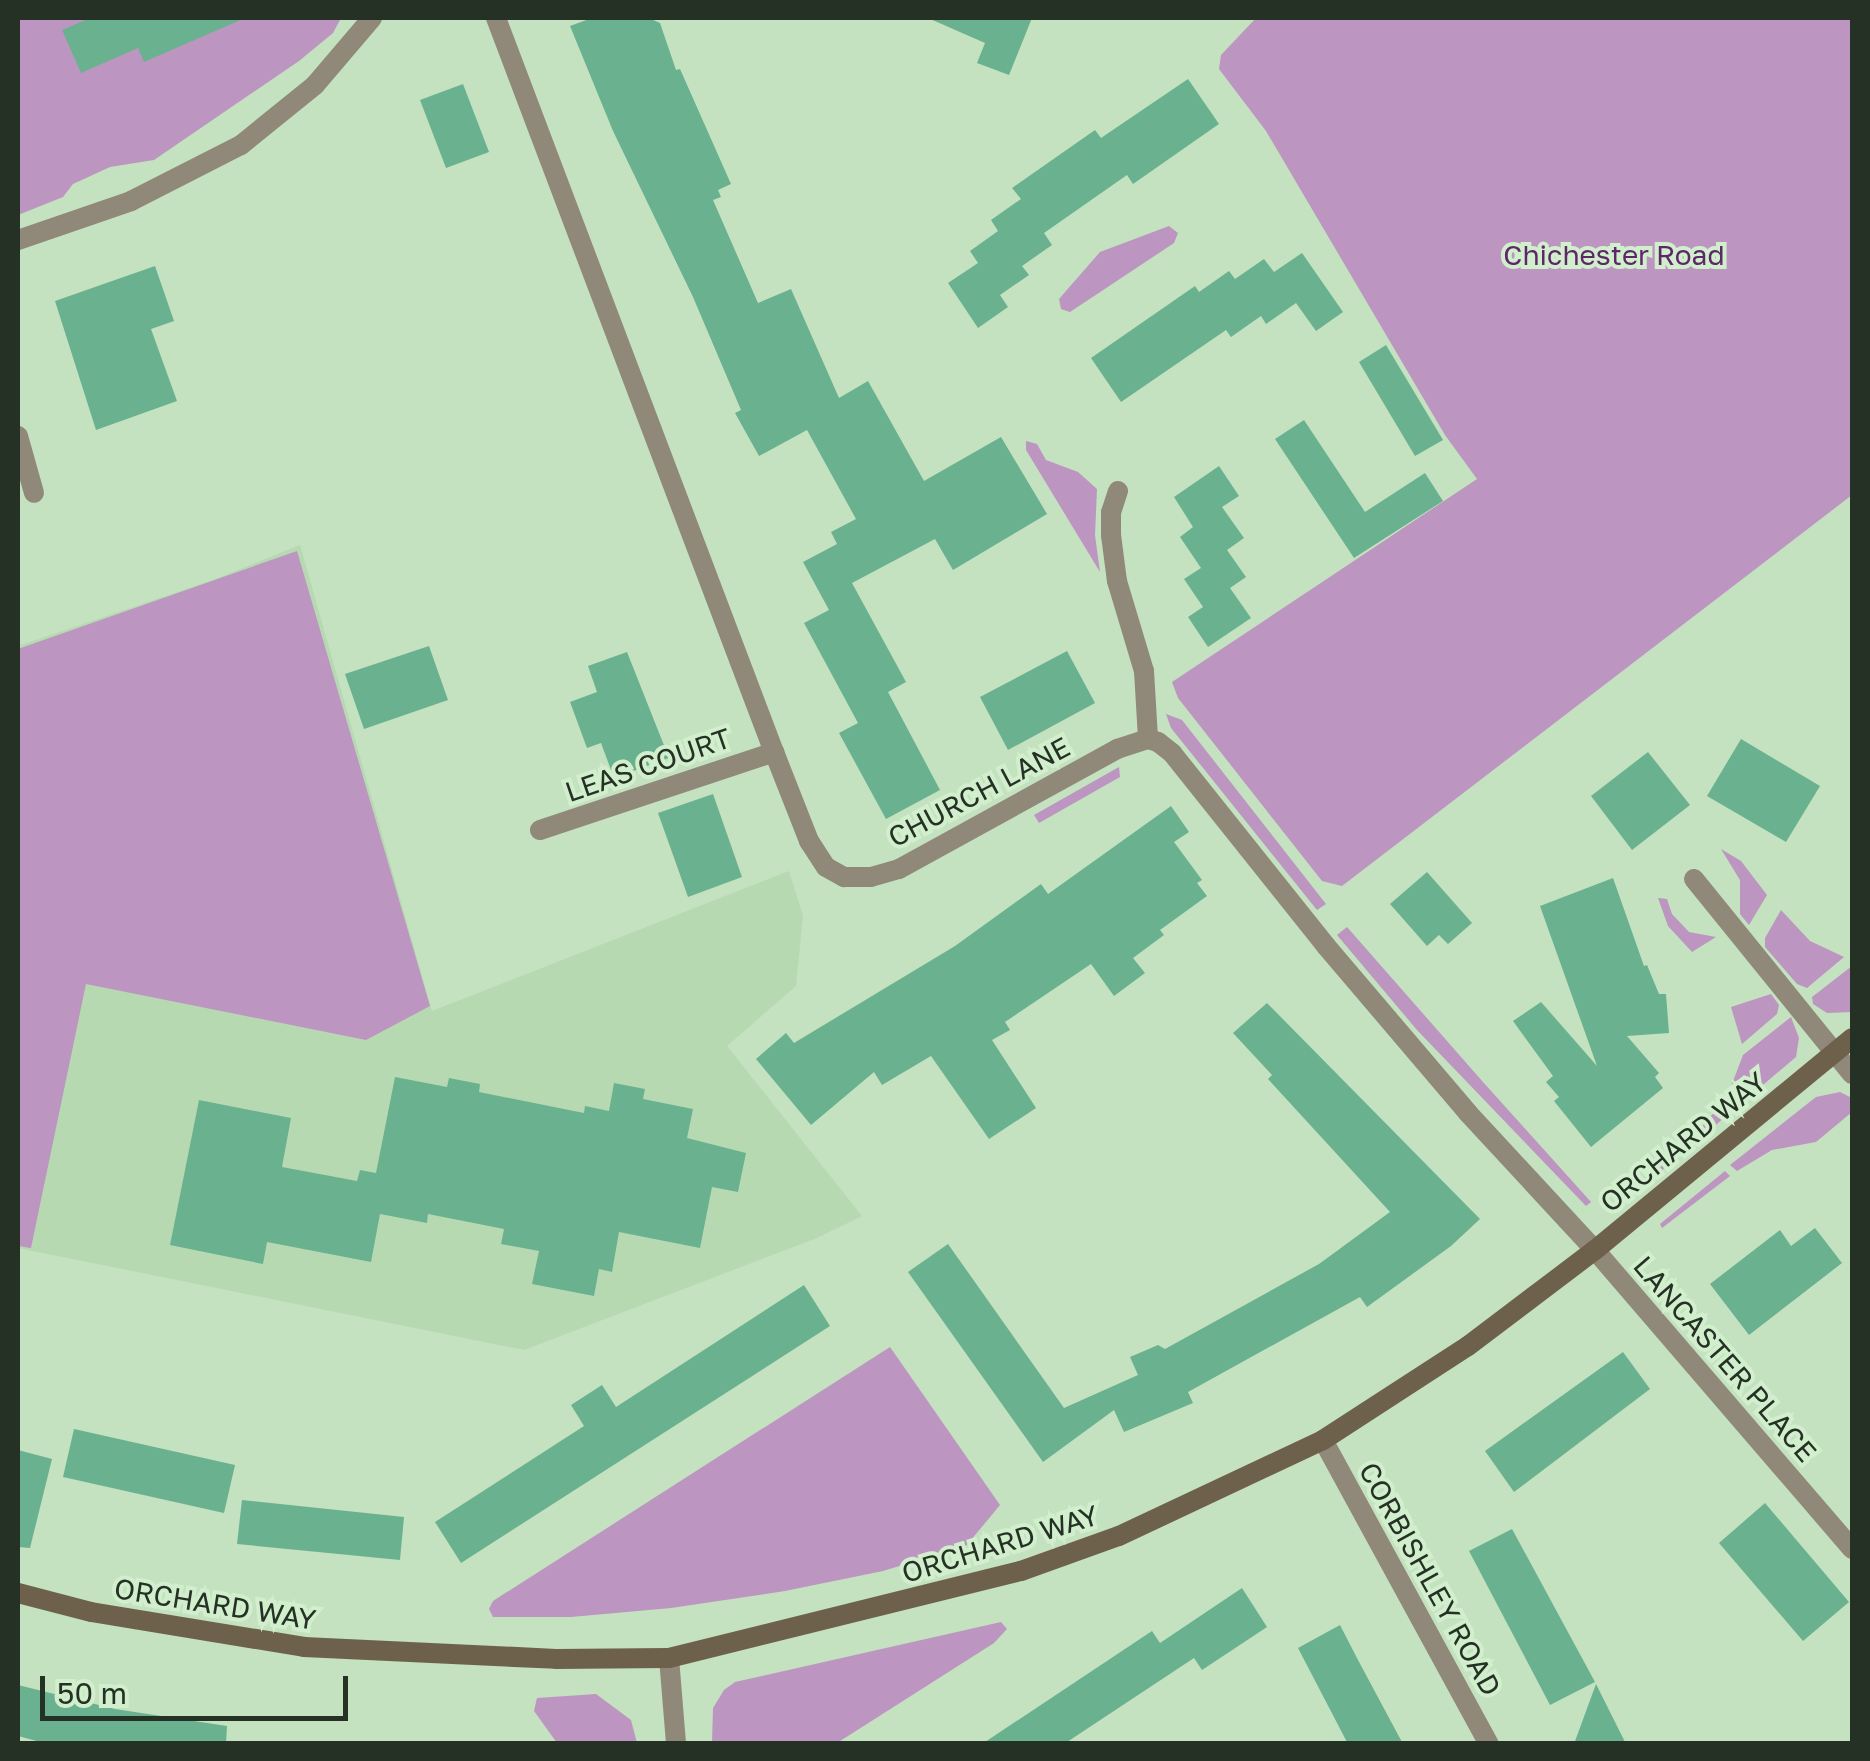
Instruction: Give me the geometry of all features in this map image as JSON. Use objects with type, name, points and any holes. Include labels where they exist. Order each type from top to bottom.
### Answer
[{"type":"street","points":[[18,240],[131,201],[241,145],[316,85],[372,18]]},
{"type":"street","name":"CHURCH LANE","points":[[496,18],[774,752],[810,841],[826,867],[844,877],[871,877],[929,854],[1117,749],[1148,739]]},
{"type":"street","points":[[18,436],[34,493]]},
{"type":"street","points":[[1118,491],[1111,512],[1111,535],[1117,581],[1144,672],[1148,739],[1172,752],[1442,1082],[1595,1250]]},
{"type":"street","name":"LEAS COURT","points":[[540,830],[774,752]]},
{"type":"street","points":[[1694,879],[1852,1074]]},
{"type":"street","name":"ORCHARD WAY","points":[[18,1593],[91,1612],[304,1648],[556,1659],[669,1658],[914,1601],[1048,1563],[1119,1536],[1323,1440],[1468,1346],[1595,1250],[1852,1038]]},
{"type":"street","name":"LANCASTER PLACE","points":[[1595,1250],[1852,1549]]},
{"type":"street","name":"CORBISHLEY ROAD","points":[[1323,1440],[1489,1744]]},
{"type":"street","points":[[669,1658],[676,1744]]},
{"type":"shaded area","points":[[300,545],[432,1011],[789,871],[803,916],[796,986],[727,1046],[862,1216],[817,1238],[524,1350],[18,1248],[18,646],[213,580]]},
{"type":"green space","points":[[18,18],[341,18],[333,33],[299,61],[154,160],[110,167],[73,184],[63,197],[18,215]]},
{"type":"green space","name":"Chichester Road","points":[[1256,18],[1852,18],[1852,495],[1342,886],[1322,881],[1178,698],[1172,682],[1477,479],[1445,435],[1266,131],[1219,69],[1221,55]]},
{"type":"green space","points":[[1169,226],[1178,233],[1174,243],[1070,312],[1061,309],[1059,299],[1100,252]]},
{"type":"green space","points":[[1026,441],[1037,444],[1046,460],[1078,472],[1097,489],[1095,535],[1100,572],[1026,450]]},
{"type":"green space","points":[[297,551],[430,1006],[366,1040],[86,984],[31,1248],[18,1246],[18,649]]},
{"type":"green space","points":[[1166,714],[1182,720],[1326,904],[1317,910],[1171,728]]},
{"type":"green space","points":[[1119,767],[1120,777],[1039,823],[1034,815]]},
{"type":"green space","points":[[1721,849],[1741,861],[1767,895],[1749,925],[1740,914],[1740,880]]},
{"type":"green space","points":[[1658,898],[1667,899],[1672,914],[1689,932],[1716,937],[1692,952],[1668,926]]},
{"type":"green space","points":[[1781,910],[1810,941],[1844,957],[1807,988],[1797,984],[1765,947],[1765,938]]},
{"type":"green space","points":[[1347,927],[1591,1202],[1586,1206],[1417,1030],[1337,935]]},
{"type":"green space","points":[[1852,966],[1852,1012],[1827,1013],[1813,1004],[1812,997]]},
{"type":"green space","points":[[1771,994],[1779,1005],[1777,1014],[1742,1044],[1731,1007]]},
{"type":"green space","points":[[1791,1017],[1799,1038],[1796,1057],[1705,1134],[1700,1129],[1727,1097],[1743,1055]]},
{"type":"green space","points":[[1840,1092],[1852,1098],[1852,1112],[1816,1142],[1772,1150],[1737,1171],[1730,1165],[1816,1097]]},
{"type":"green space","points":[[1695,1135],[1699,1139],[1637,1191],[1633,1187]]},
{"type":"green space","points":[[1725,1171],[1730,1176],[1662,1228],[1660,1224]]},
{"type":"green space","points":[[890,1347],[1000,1505],[966,1546],[883,1571],[785,1591],[671,1608],[571,1617],[493,1617],[489,1609],[493,1601]]},
{"type":"green space","points":[[1001,1622],[1007,1629],[994,1643],[837,1743],[712,1743],[713,1708],[724,1690],[735,1682]]},
{"type":"green space","points":[[596,1694],[631,1720],[637,1743],[557,1743],[534,1711],[537,1698]]},
{"type":"building","points":[[90,18],[245,18],[144,62],[138,48],[81,73],[62,30]]},
{"type":"building","points":[[592,18],[649,18],[660,23],[676,70],[680,69],[731,184],[718,190],[721,197],[713,200],[758,303],[791,289],[839,398],[868,381],[924,481],[1001,437],[1047,514],[953,570],[935,539],[852,583],[906,682],[888,692],[940,790],[886,819],[839,733],[858,723],[804,623],[829,610],[803,562],[837,544],[831,532],[856,519],[807,430],[759,456],[735,413],[741,410],[693,297],[613,131],[570,26]]},
{"type":"building","points":[[928,18],[1032,18],[1009,75],[977,63],[985,43]]},
{"type":"building","points":[[1188,79],[1219,124],[1133,184],[1127,175],[1044,233],[1052,245],[1022,266],[1029,275],[1000,295],[1008,307],[978,328],[948,283],[978,263],[970,251],[998,231],[991,220],[1021,199],[1012,188],[1095,130],[1101,138]]},
{"type":"building","points":[[463,84],[489,152],[446,168],[420,100]]},
{"type":"building","points":[[1302,253],[1343,312],[1316,331],[1296,303],[1266,324],[1261,316],[1231,337],[1226,330],[1121,402],[1091,358],[1195,286],[1199,292],[1229,271],[1235,279],[1264,259],[1274,272]]},
{"type":"building","points":[[155,266],[174,321],[151,329],[177,401],[96,430],[55,301]]},
{"type":"building","points":[[1386,345],[1443,440],[1415,456],[1359,362]]},
{"type":"building","points":[[1304,420],[1365,512],[1425,473],[1443,501],[1354,558],[1275,439]]},
{"type":"building","points":[[1219,466],[1239,496],[1222,507],[1244,538],[1227,550],[1246,577],[1230,588],[1251,618],[1208,647],[1188,617],[1203,607],[1184,579],[1201,568],[1180,537],[1193,527],[1174,497]]},
{"type":"building","points":[[429,646],[448,700],[364,729],[345,674]]},
{"type":"building","points":[[1067,651],[1095,703],[1008,750],[980,697]]},
{"type":"building","points":[[627,652],[669,758],[614,778],[601,743],[587,748],[570,702],[597,692],[588,666]]},
{"type":"building","points":[[1741,739],[1820,786],[1786,842],[1707,796]]},
{"type":"building","points":[[1648,752],[1690,805],[1632,850],[1591,796]]},
{"type":"building","points":[[713,794],[742,877],[688,897],[658,813]]},
{"type":"building","points":[[1171,806],[1189,832],[1174,842],[1202,880],[1197,883],[1207,896],[1160,930],[1164,935],[1133,958],[1145,973],[1114,996],[1091,964],[1005,1022],[1010,1030],[992,1040],[1036,1108],[989,1139],[931,1056],[882,1085],[874,1072],[811,1125],[756,1059],[786,1033],[794,1043],[955,946],[1041,884],[1048,894]]},
{"type":"building","points":[[1427,872],[1472,923],[1448,944],[1439,935],[1427,946],[1390,904]]},
{"type":"building","points":[[1613,878],[1644,966],[1647,965],[1659,994],[1666,994],[1669,1033],[1627,1036],[1659,1073],[1655,1077],[1663,1088],[1591,1147],[1554,1101],[1559,1097],[1546,1082],[1553,1076],[1513,1021],[1541,1002],[1597,1066],[1540,906]]},
{"type":"building","points":[[1267,1003],[1480,1219],[1451,1246],[1367,1307],[1360,1297],[1188,1392],[1193,1403],[1124,1432],[1114,1410],[1043,1462],[908,1272],[948,1244],[1064,1408],[1138,1375],[1130,1357],[1158,1345],[1165,1349],[1319,1264],[1390,1212],[1268,1079],[1272,1075],[1233,1033]]},
{"type":"building","points":[[395,1077],[447,1087],[449,1078],[480,1084],[479,1092],[584,1113],[585,1106],[609,1111],[614,1083],[645,1089],[643,1099],[693,1109],[687,1138],[746,1153],[738,1192],[712,1187],[700,1248],[619,1232],[612,1272],[599,1269],[594,1296],[532,1284],[539,1251],[501,1244],[504,1229],[428,1214],[427,1223],[380,1214],[371,1262],[267,1242],[263,1264],[170,1245],[199,1100],[291,1118],[282,1167],[357,1181],[360,1170],[376,1173]]},
{"type":"building","points":[[1815,1228],[1842,1263],[1749,1335],[1710,1284],[1780,1230],[1791,1246]]},
{"type":"building","points":[[804,1285],[830,1326],[461,1563],[435,1522],[584,1426],[571,1405],[602,1385],[616,1407]]},
{"type":"building","points":[[1623,1352],[1650,1389],[1514,1492],[1485,1451]]},
{"type":"building","points":[[74,1429],[235,1465],[224,1513],[63,1477]]},
{"type":"building","points":[[18,1450],[52,1459],[30,1548],[18,1547]]},
{"type":"building","points":[[242,1500],[404,1517],[400,1560],[237,1544]]},
{"type":"building","points":[[1765,1503],[1849,1602],[1803,1641],[1719,1543]]},
{"type":"building","points":[[1512,1529],[1595,1682],[1550,1705],[1469,1551]]},
{"type":"building","points":[[1242,1588],[1267,1627],[1202,1670],[1194,1658],[1064,1744],[982,1744],[1152,1631],[1160,1643]]},
{"type":"building","points":[[1340,1625],[1403,1744],[1348,1744],[1298,1648]]},
{"type":"building","points":[[1596,1684],[1626,1744],[1574,1744]]},
{"type":"building","points":[[18,1685],[115,1709],[227,1726],[226,1744],[48,1744],[18,1736]]}]
